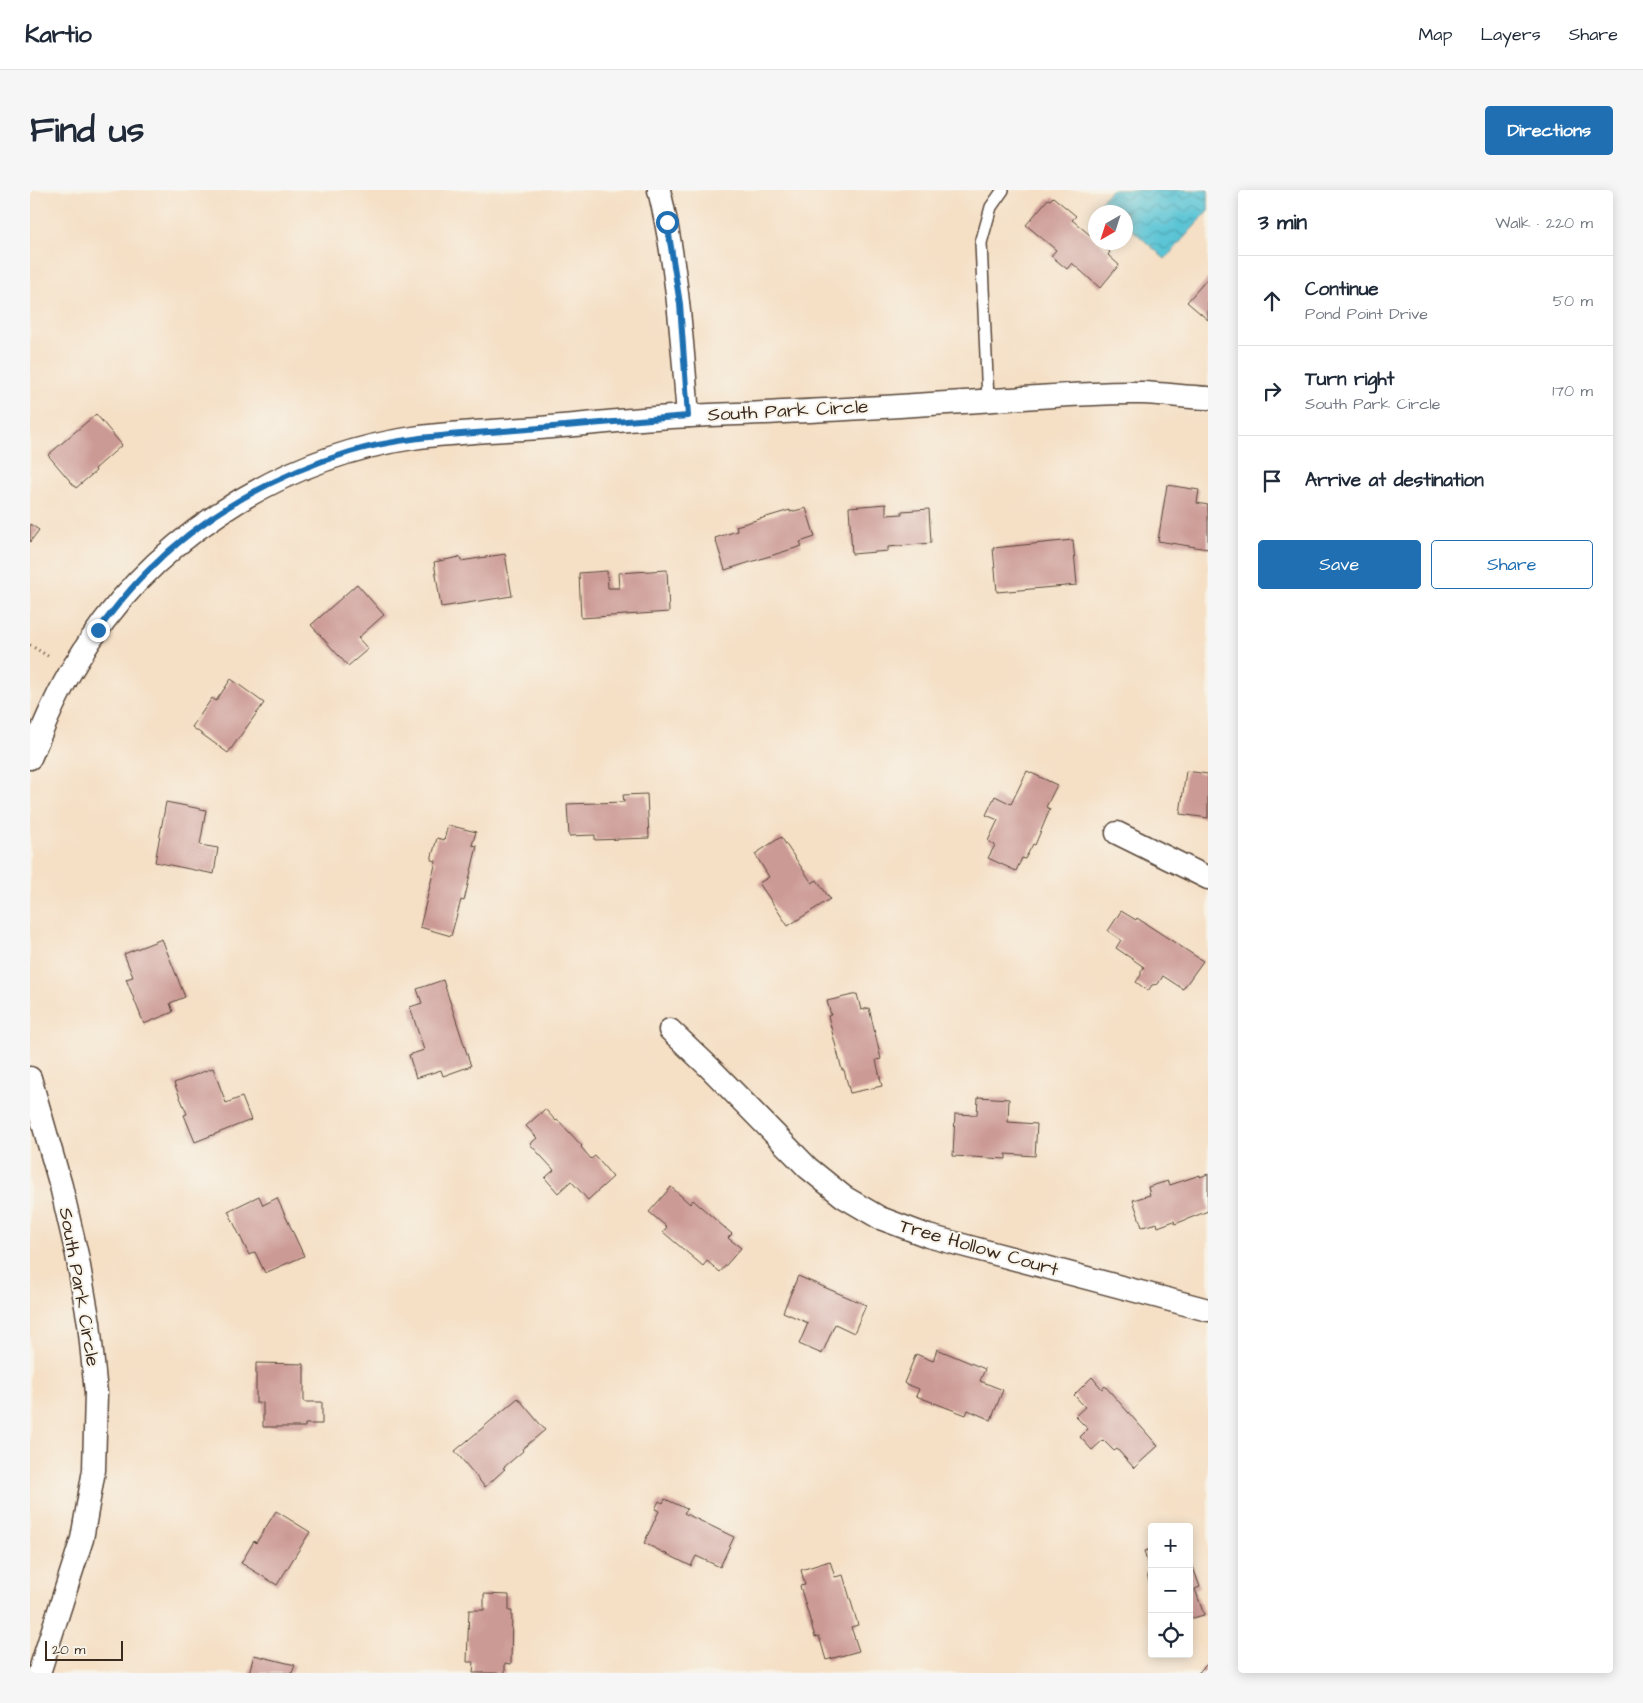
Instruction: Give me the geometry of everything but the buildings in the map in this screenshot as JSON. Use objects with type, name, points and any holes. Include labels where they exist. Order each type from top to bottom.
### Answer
[{"type":"street","points":[[659,190],[667,222],[680,304],[688,416]]},
{"type":"street","name":"South Park Circle","points":[[30,758],[56,697],[77,661],[124,597],[153,566],[184,538],[251,494],[288,475],[350,452],[412,438],[688,416],[1078,395],[1143,393],[1208,398]]},
{"type":"street","points":[[1117,833],[1208,878]]},
{"type":"street","name":"Tree Hollow Court","points":[[670,1030],[808,1168],[844,1197],[880,1218],[928,1236],[1208,1310]]},
{"type":"street","name":"South Park Circle","points":[[30,1078],[61,1186],[77,1255],[89,1323],[96,1393],[94,1470],[82,1539],[37,1663]]},
{"type":"lane","points":[[988,400],[980,243],[991,207],[1003,190]]},
{"type":"water","points":[[1111,190],[1208,190],[1208,211],[1165,259],[1133,230],[1133,205],[1104,205],[1100,202]]},
{"type":"route","points":[[98,630],[124,597],[153,566],[184,538],[215,516],[251,494],[288,475],[350,452],[412,438],[688,416],[680,304],[667,222]]}]
